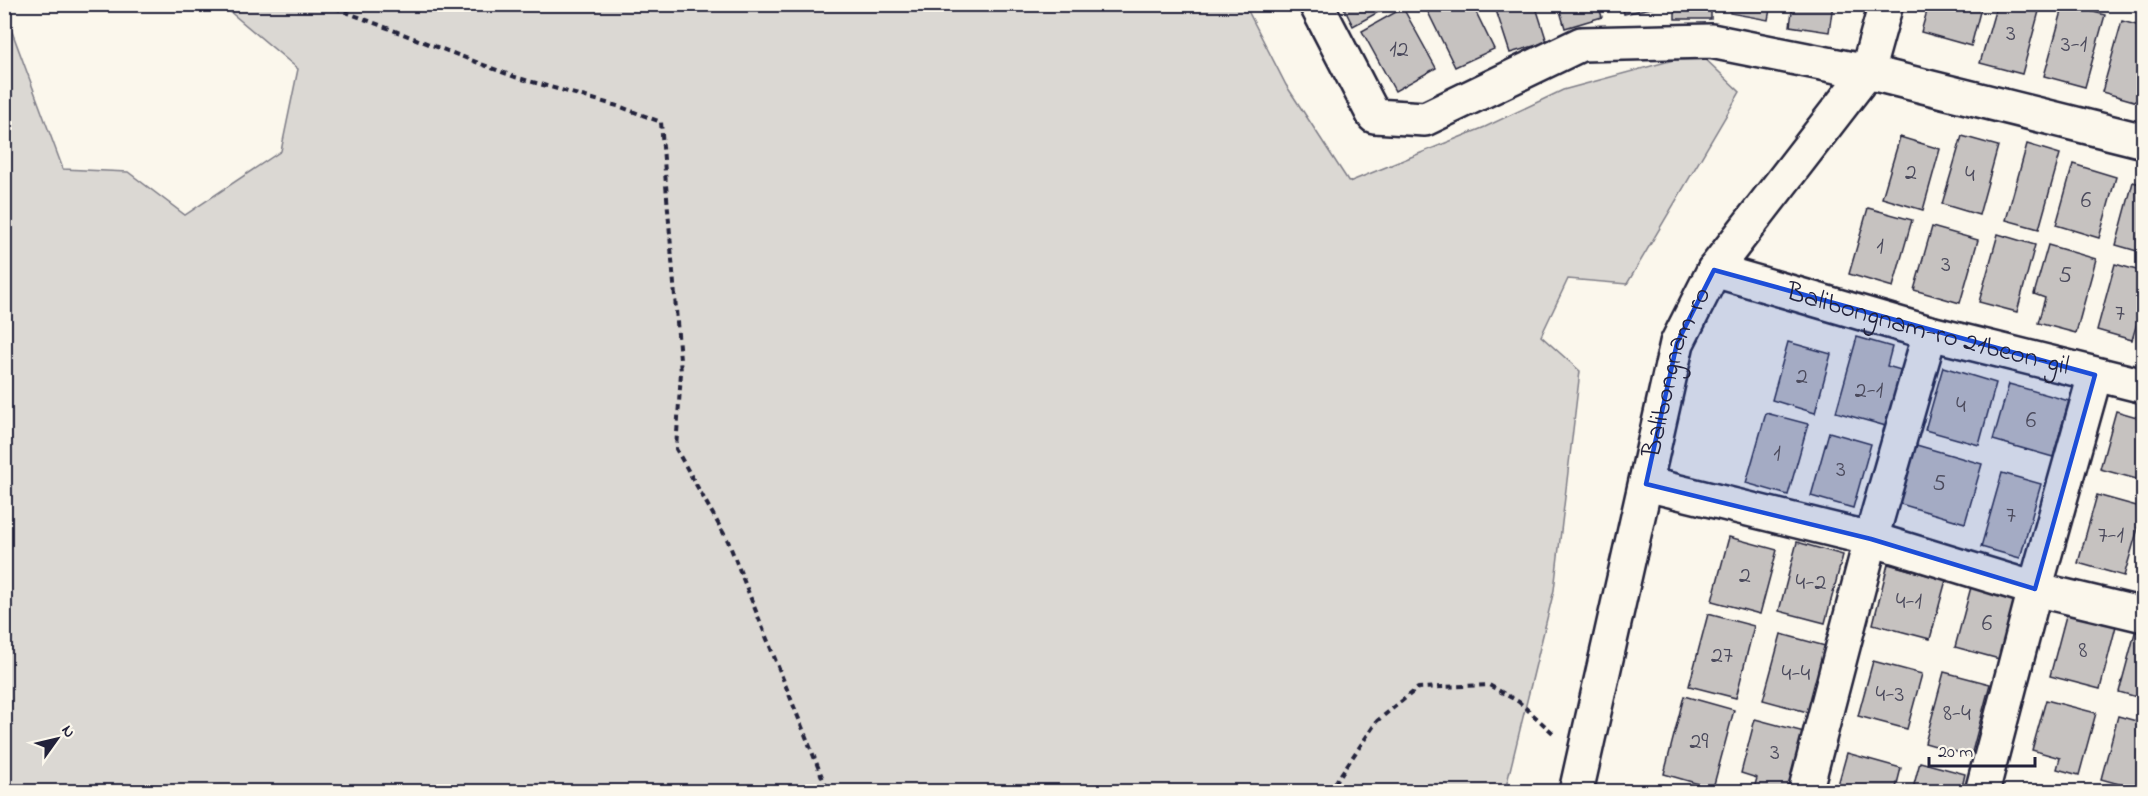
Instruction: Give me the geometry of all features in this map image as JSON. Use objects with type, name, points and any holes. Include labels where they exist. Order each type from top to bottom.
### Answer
[{"type":"street","points":[[1316,4],[1374,116],[1425,119],[1581,44],[1711,41],[1868,72],[2144,141]]},
{"type":"street","name":"Balibongnam-ro","points":[[1583,783],[1677,343],[1714,270],[1868,72],[1886,4]]},
{"type":"street","name":"Balibongnam-ro 21beon-gil","points":[[1714,270],[1929,333],[2144,386]]},
{"type":"street","points":[[1805,792],[1871,539],[1929,333]]},
{"type":"street","points":[[1982,792],[2095,375]]},
{"type":"street","points":[[1646,484],[1871,539],[2036,589],[2144,615]]},
{"type":"path","points":[[325,4],[515,78],[621,107],[661,122],[681,372],[676,449],[728,541],[828,792]]},
{"type":"path","points":[[1329,792],[1377,721],[1418,688],[1490,685],[1519,702],[1583,783]]},
{"type":"highlighted area","points":[[1714,270],[2095,375],[2035,589],[1871,539],[1646,484],[1677,343]]},
{"type":"shaded area","points":[[222,5],[1245,5],[1286,85],[1349,182],[1485,127],[1563,90],[1699,53],[1740,92],[1627,284],[1568,279],[1541,336],[1580,371],[1554,590],[1505,791],[5,792],[4,20],[8,21],[63,169],[128,172],[185,215],[281,151],[298,69]]},
{"type":"building","points":[[1342,4],[1393,4],[1353,26]]},
{"type":"building","points":[[1424,4],[1472,4],[1494,49],[1455,67]]},
{"type":"building","points":[[1494,4],[1535,4],[1547,42],[1510,53]]},
{"type":"building","points":[[1558,4],[1598,4],[1602,17],[1565,28]]},
{"type":"building","points":[[1622,4],[1660,4],[1660,6],[1624,14]]},
{"type":"building","points":[[1675,4],[1711,4],[1711,19],[1675,19]]},
{"type":"building","points":[[1732,4],[1771,4],[1768,20],[1730,13]]},
{"type":"building","points":[[1793,4],[1833,4],[1829,32],[1790,26]]},
{"type":"building","points":[[1929,4],[1982,4],[1971,46],[1921,32]]},
{"type":"building","points":[[1997,4],[2041,4],[2022,74],[1980,63]]},
{"type":"building","points":[[2064,4],[2105,15],[2085,87],[2044,76]]},
{"type":"building","points":[[1403,8],[1436,68],[1395,91],[1362,31]]},
{"type":"building","points":[[2122,21],[2144,27],[2144,95],[2141,103],[2102,92]]},
{"type":"building","points":[[1962,136],[1998,146],[1979,215],[1942,204]]},
{"type":"building","points":[[1900,137],[1940,149],[1923,210],[1882,198]]},
{"type":"building","points":[[2027,144],[2060,154],[2039,229],[2006,220]]},
{"type":"building","points":[[2073,164],[2116,177],[2099,238],[2056,225]]},
{"type":"building","points":[[2133,182],[2144,185],[2144,253],[2116,245]]},
{"type":"building","points":[[1868,208],[1912,220],[1893,287],[1849,274]]},
{"type":"building","points":[[1932,227],[1978,240],[1960,303],[1914,290]]},
{"type":"building","points":[[1998,234],[2035,245],[2017,312],[1979,302]]},
{"type":"building","points":[[2048,245],[2096,259],[2076,333],[2038,323],[2045,298],[2034,294]]},
{"type":"building","points":[[2115,264],[2144,272],[2144,299],[2132,340],[2097,330]]},
{"type":"building","points":[[1857,337],[1892,347],[1887,366],[1901,370],[1886,426],[1836,412]]},
{"type":"building","points":[[1788,342],[1831,354],[1815,413],[1772,400]]},
{"type":"building","points":[[1943,367],[1996,383],[1979,445],[1925,430]]},
{"type":"building","points":[[2009,384],[2069,401],[2053,457],[1993,440]]},
{"type":"building","points":[[2116,411],[2144,419],[2144,481],[2100,469]]},
{"type":"building","points":[[1766,413],[1808,424],[1788,495],[1746,483]]},
{"type":"building","points":[[1829,432],[1871,444],[1853,508],[1811,496]]},
{"type":"building","points":[[1913,444],[1982,464],[1965,523],[1897,503]]},
{"type":"building","points":[[2002,473],[2041,484],[2020,558],[1981,547]]},
{"type":"building","points":[[2097,495],[2144,508],[2124,576],[2078,563]]},
{"type":"building","points":[[1729,537],[1777,550],[1760,614],[1712,601]]},
{"type":"building","points":[[1797,542],[1843,555],[1825,623],[1779,611]]},
{"type":"building","points":[[1888,564],[1946,580],[1930,639],[1873,624]]},
{"type":"building","points":[[1971,587],[2019,601],[2003,660],[1955,647]]},
{"type":"building","points":[[2067,612],[2116,626],[2100,689],[2050,676]]},
{"type":"building","points":[[1708,614],[1754,626],[1736,698],[1689,686]]},
{"type":"building","points":[[2136,629],[2144,631],[2144,699],[2119,692]]},
{"type":"building","points":[[1781,634],[1829,647],[1811,713],[1763,700]]},
{"type":"building","points":[[1873,661],[1922,674],[1907,729],[1858,716]]},
{"type":"building","points":[[1944,672],[1990,684],[1971,756],[1925,743]]},
{"type":"building","points":[[1684,696],[1734,710],[1713,788],[1664,774]]},
{"type":"building","points":[[2046,700],[2096,713],[2079,775],[2057,769],[2060,758],[2032,750]]},
{"type":"building","points":[[2118,716],[2144,723],[2144,791],[2101,779]]},
{"type":"building","points":[[1755,719],[1808,733],[1793,792],[1753,792],[1757,778],[1741,773]]},
{"type":"building","points":[[1847,753],[1901,768],[1895,792],[1836,792]]},
{"type":"building","points":[[1920,762],[1965,774],[1961,792],[1912,792]]}]
